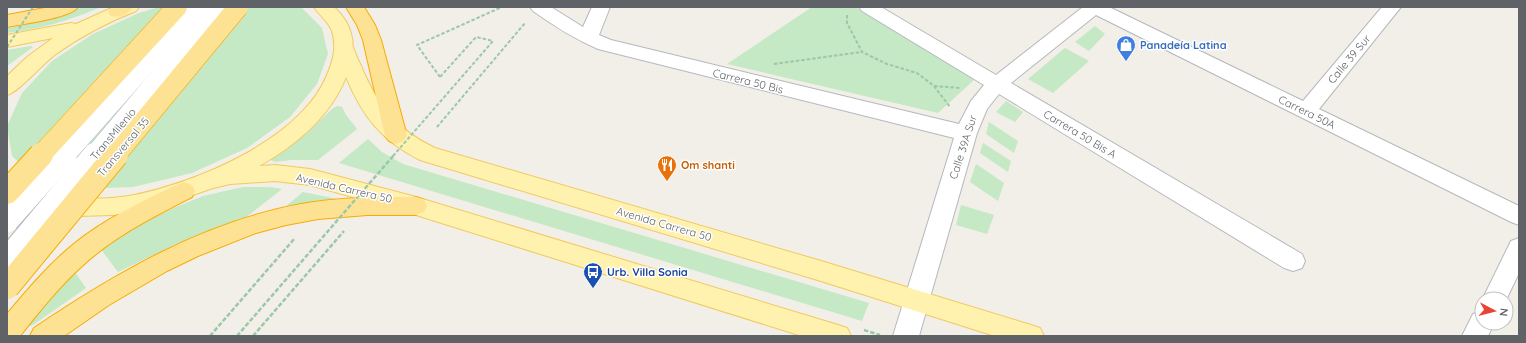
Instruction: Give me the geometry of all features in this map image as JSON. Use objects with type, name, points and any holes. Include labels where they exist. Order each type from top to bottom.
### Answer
[{"type":"highway","points":[[7,21],[50,13],[68,7]]},
{"type":"highway","points":[[7,191],[177,7]]},
{"type":"highway","name":"Transversal 35","points":[[7,287],[238,7]]},
{"type":"highway","points":[[355,7],[366,25],[372,40],[396,136]]},
{"type":"highway","points":[[7,333],[58,274],[90,245],[145,211],[184,191]]},
{"type":"highway","points":[[43,336],[111,291],[158,264],[193,247],[246,228],[286,216],[318,211],[352,207],[416,206]]},
{"type":"main road","points":[[7,191],[42,205],[85,209],[134,204],[184,191],[213,180],[251,161],[283,140],[310,117],[329,94],[340,71],[345,50],[341,30],[330,12],[322,7]]},
{"type":"main road","points":[[7,88],[22,71],[54,45],[92,23],[124,9]]},
{"type":"main road","points":[[7,41],[58,33],[92,23]]},
{"type":"main road","name":"Avenida Carrera 50","points":[[345,50],[362,91],[371,108],[383,124],[396,136],[419,150],[444,160],[806,266],[1031,336]]},
{"type":"main road","name":"Avenida Carrera 50","points":[[213,180],[230,176],[275,173],[310,177],[416,206],[838,336]]},
{"type":"street","name":"TransMilenio","points":[[7,220],[196,7]]},
{"type":"street","name":"TransMilenio","points":[[7,260],[219,7]]},
{"type":"street","name":"Carrera 50 Bis","points":[[539,7],[562,23],[588,38],[626,51],[966,133]]},
{"type":"street","points":[[588,38],[601,7]]},
{"type":"street","name":"Carrera 50 Bis A","points":[[868,7],[1293,261]]},
{"type":"street","name":"Calle 39A Sur","points":[[906,336],[966,133],[977,106],[986,94],[997,84],[1095,7]]},
{"type":"street","name":"Carrera 50A","points":[[1095,7],[1519,216]]},
{"type":"street","name":"Calle 39 Sur","points":[[1306,111],[1392,7]]},
{"type":"street","points":[[1498,291],[1519,248]]},
{"type":"path","points":[[7,47],[33,7]]},
{"type":"path","points":[[237,336],[493,41],[476,37],[440,77],[417,45],[502,7]]},
{"type":"path","points":[[846,9],[847,23],[862,52]]},
{"type":"path","points":[[437,127],[527,21]]},
{"type":"path","points":[[768,65],[830,55],[862,52],[886,64],[917,73],[934,86],[956,115],[966,133]]},
{"type":"path","points":[[210,336],[318,211]]},
{"type":"path","points":[[253,336],[348,226]]},
{"type":"green space","points":[[84,7],[101,7],[55,23],[7,33],[7,27],[45,19]]},
{"type":"green space","points":[[159,7],[302,8],[322,28],[328,54],[317,84],[290,117],[247,148],[192,173],[133,187],[79,189],[36,178],[12,156],[7,126],[22,93],[52,61],[93,34],[139,13]]},
{"type":"green space","points":[[812,7],[855,7],[975,79],[938,113],[727,64]]},
{"type":"green space","points":[[1095,26],[1105,34],[1089,51],[1075,42]]},
{"type":"green space","points":[[31,46],[33,47],[7,66],[7,50]]},
{"type":"green space","points":[[1065,48],[1089,61],[1053,93],[1028,79]]},
{"type":"green space","points":[[1006,101],[1023,112],[1015,122],[996,112]]},
{"type":"green space","points":[[337,106],[342,107],[346,115],[357,129],[318,160],[291,160],[275,162],[271,160],[273,157],[307,133]]},
{"type":"green space","points":[[989,122],[1018,141],[1014,153],[986,134]]},
{"type":"green space","points":[[368,139],[382,152],[403,164],[869,303],[862,321],[339,163]]},
{"type":"green space","points":[[983,143],[1011,161],[1008,172],[980,153]]},
{"type":"green space","points":[[976,164],[1004,183],[998,201],[970,182]]},
{"type":"green space","points":[[243,187],[269,187],[282,189],[244,219],[176,244],[118,272],[100,248],[123,232],[174,208],[203,196]]},
{"type":"green space","points":[[303,192],[338,199],[285,207]]},
{"type":"green space","points":[[961,205],[994,215],[987,234],[956,225]]},
{"type":"green space","points":[[74,271],[86,288],[33,325],[27,327]]},
{"type":"place","name":"Panadeía Latina","points":[[1126,62]]},
{"type":"place","name":"Om shanti","points":[[667,182]]},
{"type":"place","name":"Urb. Villa Sonia","points":[[593,289]]}]
